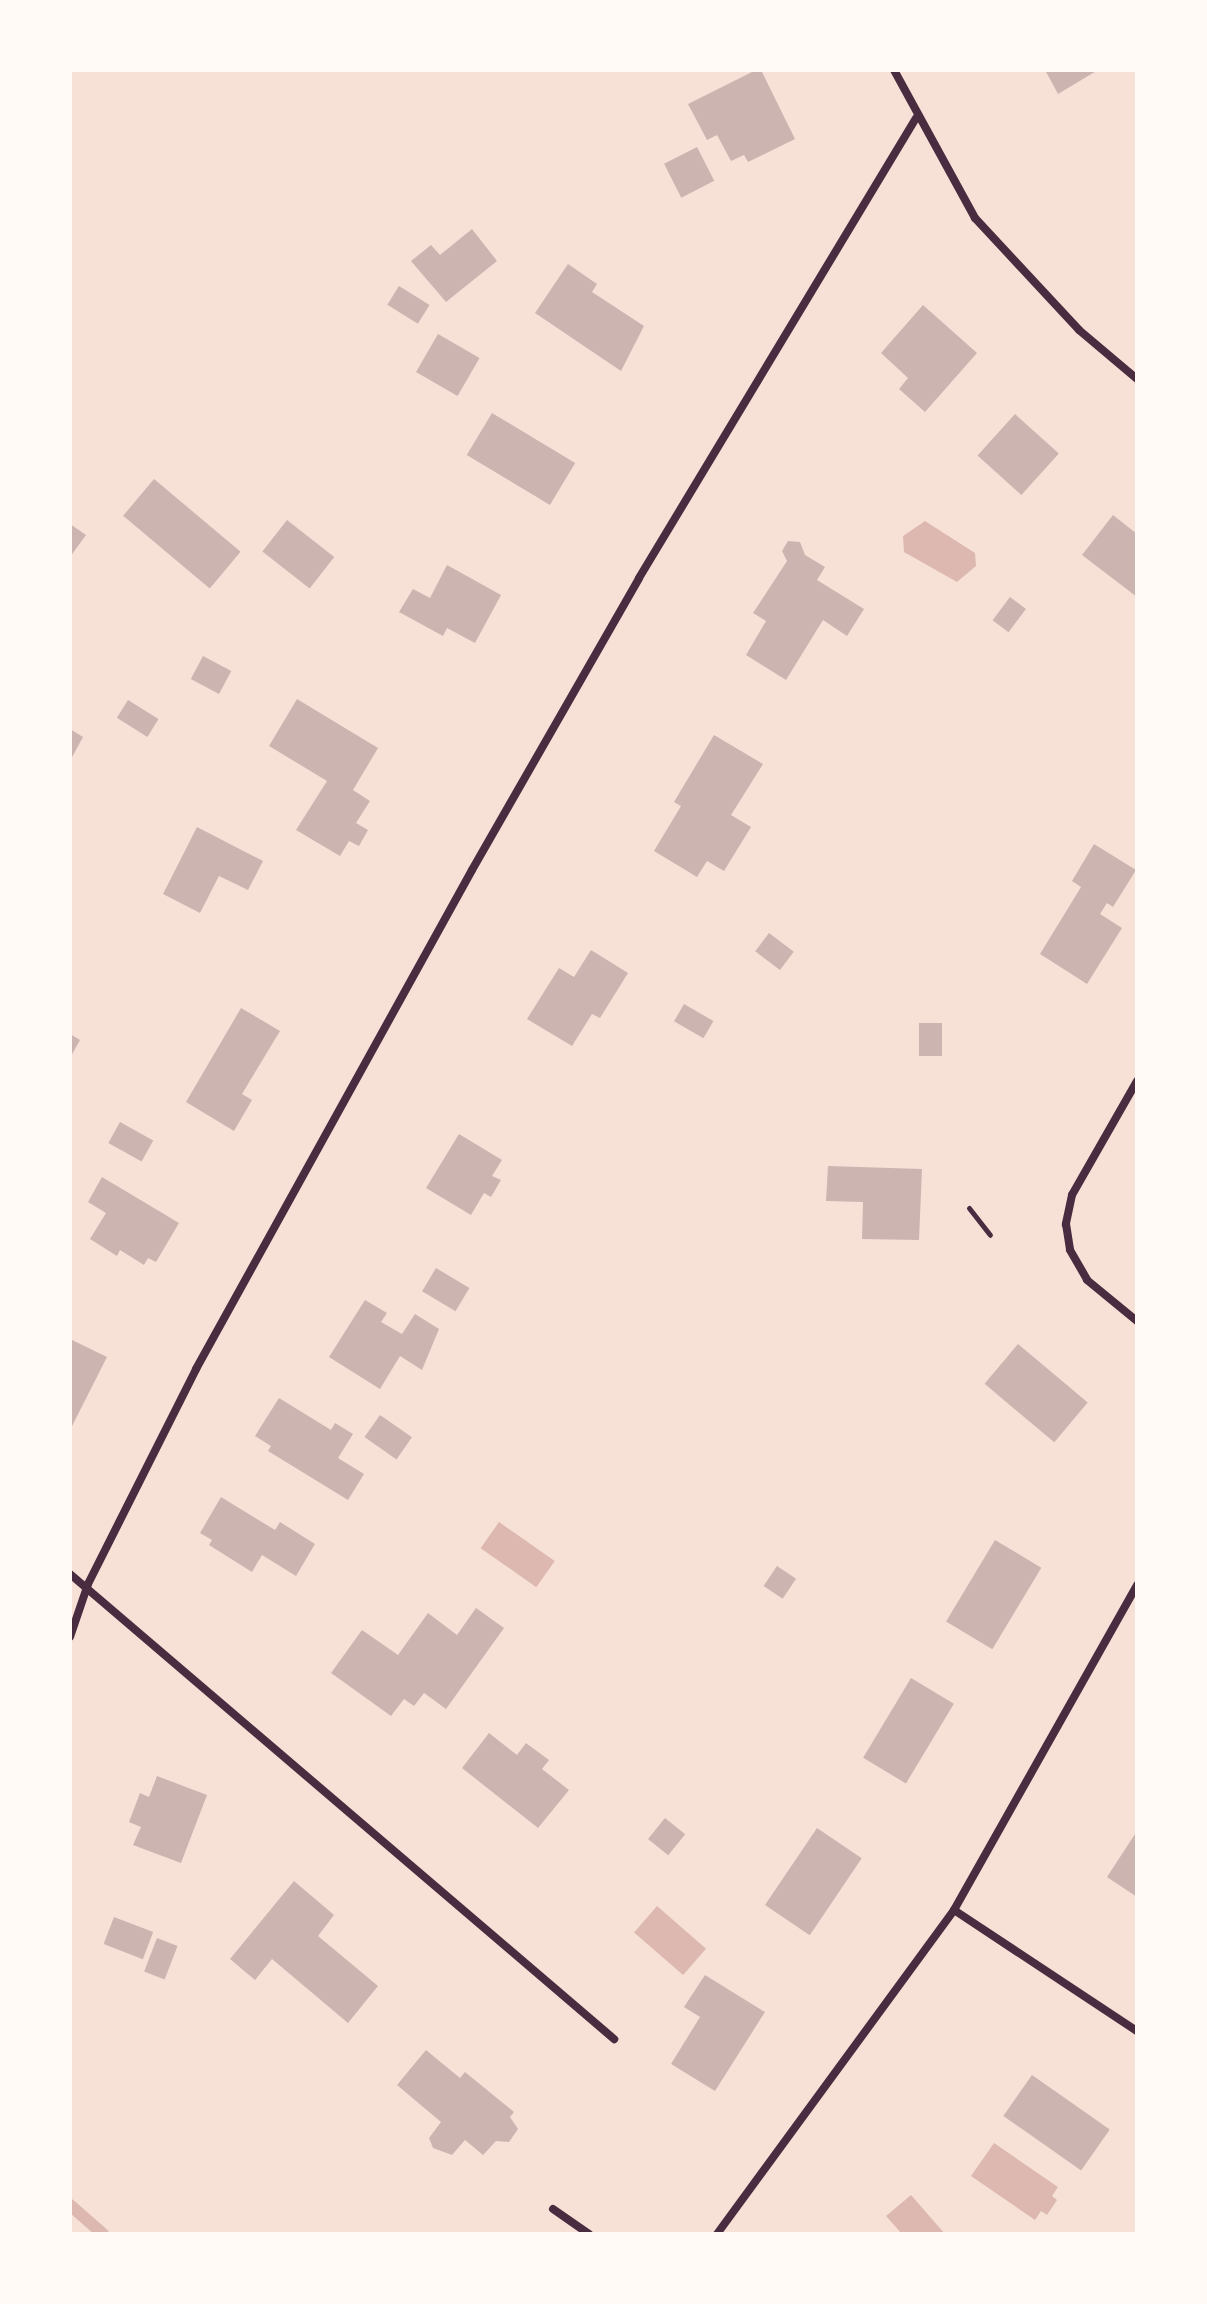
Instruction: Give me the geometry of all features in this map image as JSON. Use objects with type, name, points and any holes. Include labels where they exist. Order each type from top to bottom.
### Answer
[{"type":"street","points":[[894,70],[916,118],[975,218],[1079,330],[1137,379]]},
{"type":"street","points":[[70,1637],[88,1584],[196,1369],[472,870],[645,568],[916,118]]},
{"type":"street","points":[[1137,1081],[1072,1195],[1066,1224],[1070,1250],[1087,1280],[1137,1321]]},
{"type":"street","points":[[70,1574],[88,1584],[614,2039]]},
{"type":"street","points":[[717,2234],[954,1910],[1137,1585]]},
{"type":"street","points":[[954,1910],[1137,2031]]},
{"type":"street","points":[[553,2209],[589,2234]]},
{"type":"path","points":[[969,1208],[990,1235]]},
{"type":"shaded area","points":[[925,521],[975,553],[976,566],[957,582],[904,552],[903,536]]},
{"type":"shaded area","points":[[499,1522],[555,1561],[536,1587],[481,1548]]},
{"type":"shaded area","points":[[657,1906],[706,1949],[683,1975],[634,1932]]},
{"type":"shaded area","points":[[994,2143],[1058,2187],[1052,2196],[1057,2200],[1047,2215],[1041,2211],[1035,2220],[971,2176]]},
{"type":"shaded area","points":[[911,2195],[945,2234],[902,2234],[886,2216]]},
{"type":"building","points":[[761,70],[795,139],[748,162],[744,155],[731,161],[717,135],[707,140],[688,104]]},
{"type":"building","points":[[1045,70],[1098,70],[1058,94]]},
{"type":"building","points":[[697,147],[714,181],[681,198],[664,164]]},
{"type":"building","points":[[472,229],[497,261],[446,302],[411,261],[431,245],[440,255]]},
{"type":"building","points":[[568,264],[597,284],[592,292],[644,326],[621,371],[535,313]]},
{"type":"building","points":[[399,286],[430,305],[418,324],[387,305]]},
{"type":"building","points":[[923,305],[977,353],[925,412],[899,389],[908,378],[881,353]]},
{"type":"building","points":[[438,334],[480,358],[458,396],[416,372]]},
{"type":"building","points":[[492,413],[575,463],[550,505],[467,455]]},
{"type":"building","points":[[1015,414],[1059,453],[1021,495],[978,456]]},
{"type":"building","points":[[154,479],[241,552],[210,588],[123,516]]},
{"type":"building","points":[[1113,515],[1137,534],[1137,597],[1082,555]]},
{"type":"building","points":[[287,520],[334,557],[310,588],[262,552]]},
{"type":"building","points":[[70,524],[86,535],[70,557]]},
{"type":"building","points":[[788,541],[800,542],[805,555],[825,567],[817,580],[864,609],[847,636],[823,620],[786,680],[746,655],[766,621],[753,613],[787,561],[782,551]]},
{"type":"building","points":[[447,565],[501,595],[475,643],[447,628],[443,636],[399,612],[413,589],[430,598]]},
{"type":"building","points":[[1010,597],[1026,609],[1009,632],[993,620]]},
{"type":"building","points":[[203,656],[231,671],[219,694],[191,679]]},
{"type":"building","points":[[297,699],[378,748],[353,790],[370,801],[356,823],[368,830],[359,846],[349,841],[340,856],[296,830],[327,781],[269,746]]},
{"type":"building","points":[[128,700],[159,719],[147,737],[117,718]]},
{"type":"building","points":[[70,729],[83,737],[70,761]]},
{"type":"building","points":[[714,735],[763,764],[731,815],[751,827],[724,871],[707,861],[697,877],[654,851],[681,806],[674,802]]},
{"type":"building","points":[[197,827],[263,861],[248,890],[219,876],[200,913],[163,894]]},
{"type":"building","points":[[1094,844],[1136,870],[1113,907],[1107,903],[1100,914],[1122,928],[1087,984],[1040,954],[1081,887],[1072,881]]},
{"type":"building","points":[[769,933],[794,952],[780,970],[755,951]]},
{"type":"building","points":[[591,950],[628,973],[600,1018],[592,1014],[572,1046],[527,1019],[559,968],[574,977]]},
{"type":"building","points":[[684,1004],[713,1021],[703,1038],[674,1021]]},
{"type":"building","points":[[241,1008],[280,1031],[242,1094],[252,1100],[234,1131],[186,1102]]},
{"type":"building","points":[[919,1023],[942,1023],[942,1056],[919,1056]]},
{"type":"building","points":[[70,1034],[80,1040],[70,1058]]},
{"type":"building","points":[[120,1122],[153,1140],[142,1161],[108,1143]]},
{"type":"building","points":[[459,1134],[502,1160],[492,1176],[501,1180],[491,1197],[484,1193],[471,1215],[426,1188]]},
{"type":"building","points":[[828,1166],[922,1169],[919,1240],[862,1239],[863,1202],[826,1201]]},
{"type":"building","points":[[102,1177],[179,1223],[156,1262],[148,1258],[144,1265],[120,1250],[117,1256],[90,1239],[106,1213],[88,1202]]},
{"type":"building","points":[[436,1268],[469,1288],[456,1311],[422,1291]]},
{"type":"building","points":[[365,1300],[387,1313],[381,1322],[402,1334],[415,1314],[439,1329],[422,1370],[400,1356],[380,1389],[329,1357]]},
{"type":"building","points":[[70,1339],[107,1357],[70,1430]]},
{"type":"building","points":[[1018,1344],[1088,1402],[1054,1442],[985,1384]]},
{"type":"building","points":[[279,1398],[331,1430],[335,1423],[353,1434],[338,1458],[364,1474],[348,1500],[268,1451],[271,1446],[255,1436]]},
{"type":"building","points":[[380,1415],[412,1437],[396,1459],[365,1437]]},
{"type":"building","points":[[221,1497],[275,1530],[280,1522],[315,1544],[296,1576],[262,1555],[252,1572],[209,1545],[212,1540],[200,1533]]},
{"type":"building","points":[[995,1540],[1041,1568],[992,1649],[946,1621]]},
{"type":"building","points":[[777,1566],[796,1579],[783,1599],[764,1586]]},
{"type":"building","points":[[476,1608],[504,1628],[446,1709],[424,1693],[414,1706],[404,1699],[391,1716],[331,1673],[362,1630],[398,1655],[428,1613],[457,1635]]},
{"type":"building","points":[[911,1678],[954,1704],[906,1783],[863,1758]]},
{"type":"building","points":[[489,1733],[517,1755],[526,1743],[549,1760],[542,1769],[569,1790],[538,1828],[462,1768]]},
{"type":"building","points":[[157,1776],[207,1795],[181,1863],[133,1845],[141,1827],[129,1822],[140,1793],[149,1797]]},
{"type":"building","points":[[665,1818],[685,1834],[668,1855],[648,1839]]},
{"type":"building","points":[[817,1828],[862,1858],[810,1935],[765,1905]]},
{"type":"building","points":[[1137,1831],[1137,1897],[1107,1877]]},
{"type":"building","points":[[294,1881],[334,1915],[318,1936],[378,1986],[348,2023],[272,1959],[255,1980],[230,1959]]},
{"type":"building","points":[[114,1917],[153,1932],[143,1959],[104,1944]]},
{"type":"building","points":[[157,1938],[178,1946],[165,1979],[144,1972]]},
{"type":"building","points":[[705,1975],[765,2012],[715,2091],[671,2064],[700,2017],[684,2007]]},
{"type":"building","points":[[426,2050],[460,2078],[465,2072],[514,2112],[510,2117],[518,2129],[509,2142],[496,2141],[483,2155],[465,2140],[452,2155],[433,2148],[429,2138],[441,2122],[397,2085]]},
{"type":"building","points":[[1032,2075],[1110,2129],[1081,2170],[1003,2116]]},
{"type":"waterway","points":[[70,2205],[103,2234]]}]
